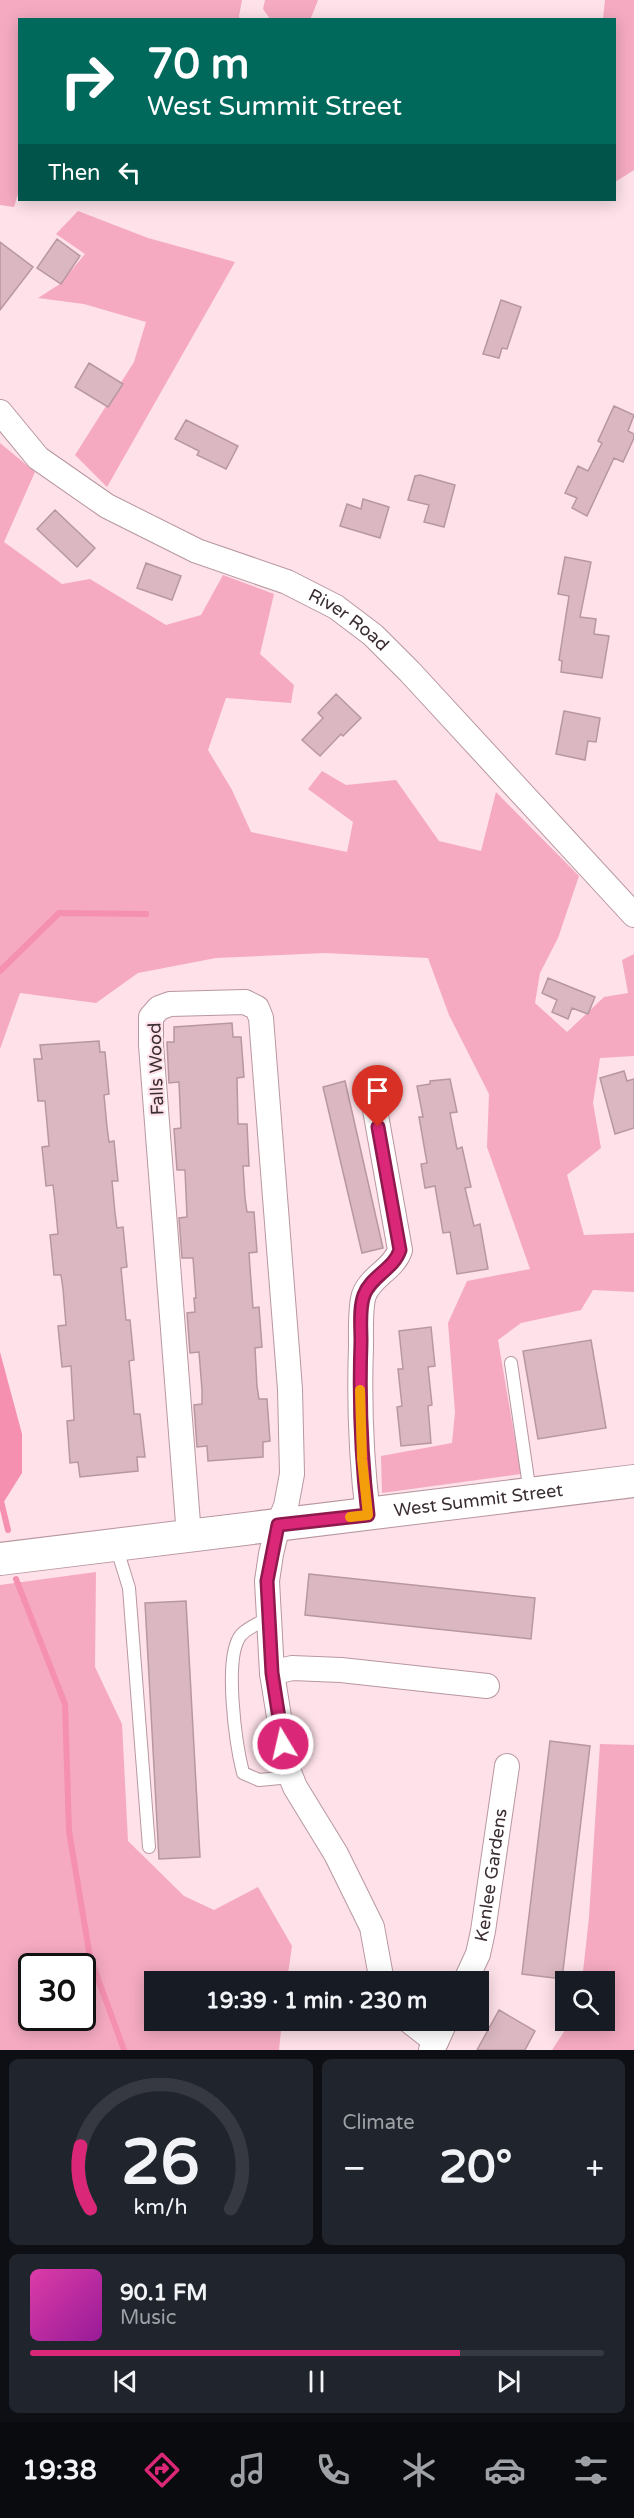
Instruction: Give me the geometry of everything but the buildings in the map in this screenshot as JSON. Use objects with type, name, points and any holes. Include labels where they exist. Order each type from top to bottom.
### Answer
[{"type":"street","name":"River Road","points":[[0,412],[38,458],[107,506],[197,551],[287,582],[336,607],[373,635],[634,915]]},
{"type":"street","name":"Falls Wood","points":[[189,1536],[151,1045],[151,1017],[159,1008],[170,1004],[244,1002],[257,1008],[261,1018],[290,1389],[292,1474],[286,1506],[278,1525]]},
{"type":"street","points":[[368,1515],[362,1459],[360,1389],[364,1295],[380,1274],[397,1260],[400,1250],[375,1104]]},
{"type":"street","name":"West Summit Street","points":[[0,1560],[634,1481]]},
{"type":"street","points":[[278,1525],[267,1581],[272,1673],[291,1777],[336,1854],[372,1927],[380,1971]]},
{"type":"street","points":[[272,1673],[292,1668],[341,1670],[487,1686]]},
{"type":"street","name":"Kenlee Gardens","points":[[470,1971],[478,1954],[483,1931],[507,1766]]},
{"type":"lane","points":[[511,1363],[530,1493]]},
{"type":"lane","points":[[116,1546],[129,1588],[149,1846]]},
{"type":"lane","points":[[269,1618],[242,1634],[232,1654],[235,1741],[243,1773],[259,1780],[291,1777]]},
{"type":"shaded area","points":[[0,0],[242,0],[240,18],[18,18],[18,194],[14,207],[0,205]]},
{"type":"shaded area","points":[[265,0],[318,0],[311,18],[269,18],[263,9]]},
{"type":"shaded area","points":[[605,0],[634,0],[634,170],[616,181],[616,18],[603,18]]},
{"type":"shaded area","points":[[78,211],[148,238],[235,262],[107,487],[75,455],[134,362],[146,322],[84,304],[38,298],[60,284],[85,254],[56,234]]},
{"type":"shaded area","points":[[0,443],[35,472],[4,542],[62,584],[90,579],[166,625],[201,615],[223,575],[274,594],[260,654],[294,685],[291,703],[226,698],[208,750],[232,790],[251,832],[347,852],[353,822],[308,789],[322,771],[346,785],[396,780],[439,841],[481,851],[496,792],[579,876],[558,938],[540,973],[535,1003],[567,1032],[604,997],[628,993],[622,960],[634,954],[634,1056],[600,1058],[593,1103],[601,1148],[567,1175],[584,1235],[634,1233],[634,1292],[593,1290],[581,1310],[521,1323],[498,1340],[521,1474],[382,1493],[381,1456],[452,1443],[455,1412],[448,1323],[467,1281],[530,1269],[487,1147],[489,1094],[449,1015],[428,958],[325,953],[216,958],[138,973],[96,1003],[20,993],[0,1049]]},
{"type":"shaded area","points":[[0,1352],[22,1434],[22,1473],[0,1508]]},
{"type":"shaded area","points":[[96,1572],[95,1667],[122,1724],[128,1841],[184,1896],[214,1910],[258,1887],[292,1946],[288,1971],[144,1971],[144,2031],[281,2031],[279,2050],[0,2050],[0,1585]]},
{"type":"shaded area","points":[[600,1744],[634,1745],[634,2050],[552,2050],[564,2031],[615,2031],[615,1971],[583,1971],[589,1917]]},
{"type":"waterway","points":[[0,971],[59,913],[146,914]]},
{"type":"waterway","points":[[0,1497],[8,1530]]},
{"type":"waterway","points":[[16,1579],[65,1704],[69,1831],[90,1957],[124,2050]]},
{"type":"slow traffic","points":[[350,1517],[368,1515],[362,1459],[360,1390]]},
{"type":"route","points":[[283,1744],[272,1673],[267,1581],[278,1525],[368,1515],[362,1459],[360,1389],[364,1295],[380,1274],[397,1260],[400,1250],[378,1127]]}]
